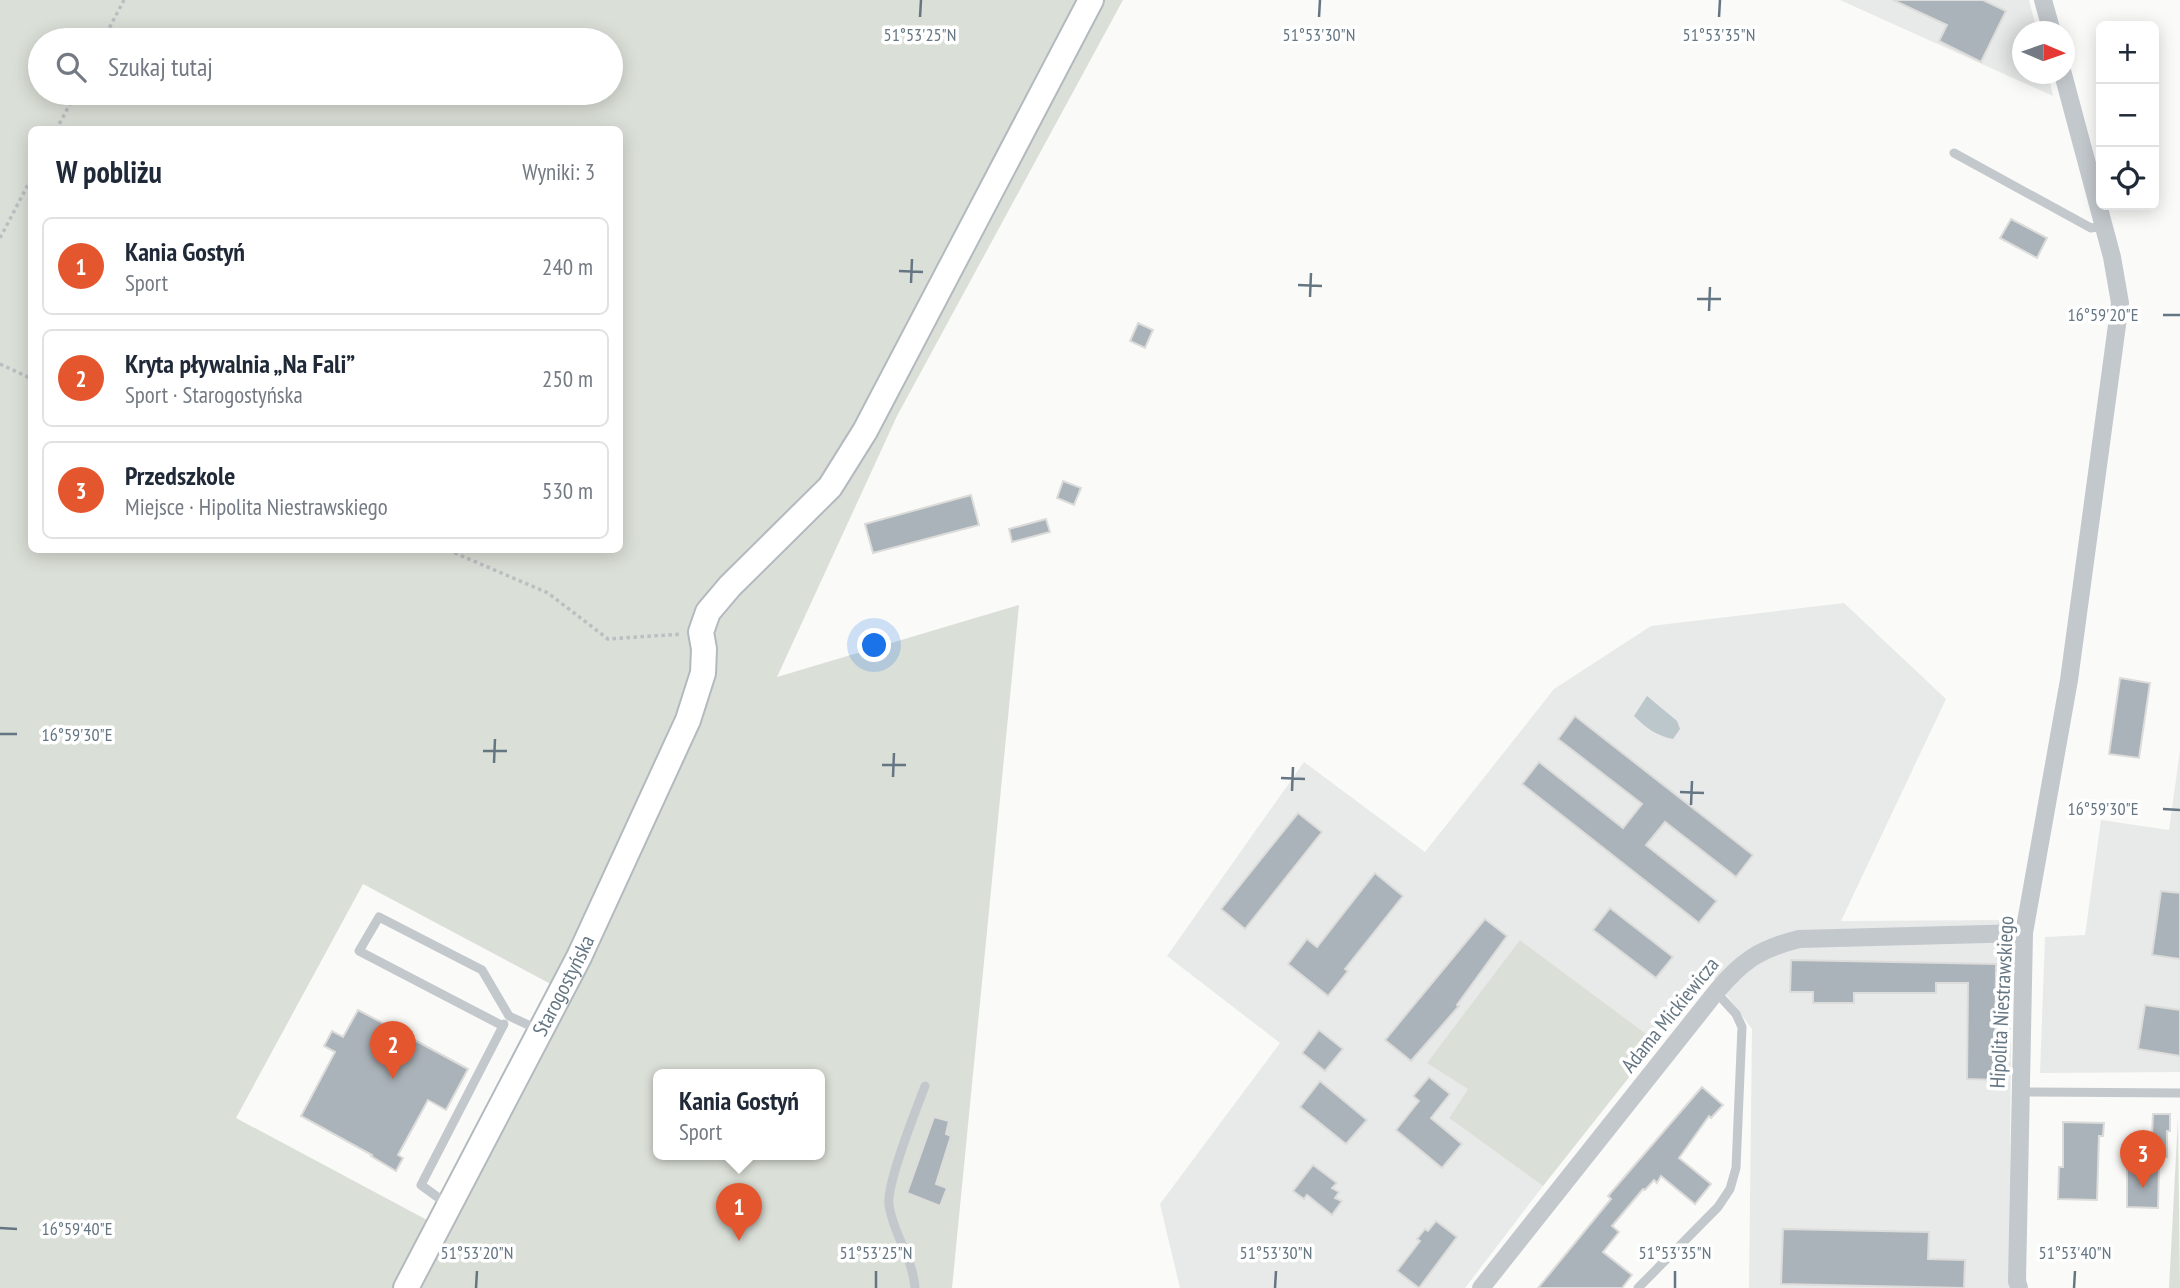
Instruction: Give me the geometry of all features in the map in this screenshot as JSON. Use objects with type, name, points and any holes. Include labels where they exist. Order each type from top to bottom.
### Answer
[{"type":"street","points":[[701,632],[708,612],[730,586],[830,488],[865,431],[1091,0]]},
{"type":"street","points":[[2043,0],[2049,21]]},
{"type":"street","name":"Hipolita Niestrawskiego","points":[[2019,1288],[2024,933],[2069,680],[2120,303],[2104,226],[2066,84]]},
{"type":"street","name":"Starogostyńska","points":[[406,1288],[579,957],[682,733],[703,673],[704,649],[701,632]]},
{"type":"street","name":"Adama Mickiewicza","points":[[1481,1288],[1716,992],[1735,969],[1753,956],[1773,946],[1799,939],[2024,933]]},
{"type":"lane","points":[[1954,153],[2091,228],[2104,226]]},
{"type":"lane","points":[[503,1026],[359,951],[379,917],[482,970],[509,1016],[541,1031]]},
{"type":"lane","points":[[1638,1288],[1718,1207],[1730,1189],[1736,1168],[1742,1027],[1735,1014],[1716,992]]},
{"type":"lane","points":[[450,1206],[421,1185],[509,1016]]},
{"type":"lane","points":[[915,1288],[908,1258],[892,1220],[888,1202],[891,1183],[925,1086]]},
{"type":"lane","points":[[2020,1092],[2180,1093]]},
{"type":"path","points":[[109,28],[124,0]]},
{"type":"path","points":[[58,126],[70,105]]},
{"type":"path","points":[[0,238],[28,185]]},
{"type":"path","points":[[0,364],[28,377]]},
{"type":"path","points":[[456,553],[548,593],[608,639],[701,632]]},
{"type":"shaded area","points":[[0,0],[1123,0],[897,416],[777,677],[1019,605],[952,1288],[0,1288]],"holes":[[[363,884],[564,991],[442,1228],[236,1118]]]},
{"type":"shaded area","points":[[1840,0],[2029,0],[2034,21],[2012,21],[2012,78]]},
{"type":"shaded area","points":[[2026,84],[2050,84],[2053,96]]},
{"type":"shaded area","points":[[1844,603],[1946,699],[1841,921],[2012,920],[2009,1288],[1749,1288],[1752,1029],[1712,976],[1657,1042],[1520,940],[1468,1089],[1449,1118],[1543,1186],[1465,1288],[1180,1288],[1160,1204],[1280,1043],[1167,956],[1304,762],[1425,852],[1554,689],[1651,626]]},
{"type":"shaded area","points":[[1647,696],[1677,721],[1680,729],[1673,739],[1652,731],[1634,716]]},
{"type":"shaded area","points":[[2180,751],[2180,1072],[2040,1073],[2045,937],[2085,935],[2101,820],[2169,830]]},
{"type":"shaded area","points":[[1520,940],[1657,1042],[1543,1186],[1449,1118],[1468,1089],[1427,1063]]},
{"type":"shaded area","points":[[2178,1118],[2180,1288],[2169,1288]]},
{"type":"building","points":[[1893,0],[1983,0],[2006,11],[1981,62],[1939,41],[1947,25]]},
{"type":"building","points":[[2011,219],[2047,238],[2037,258],[2000,238]]},
{"type":"building","points":[[1138,323],[1153,330],[1145,348],[1130,341]]},
{"type":"building","points":[[1063,481],[1081,488],[1074,505],[1057,498]]},
{"type":"building","points":[[971,495],[979,525],[873,553],[865,524]]},
{"type":"building","points":[[1046,519],[1050,532],[1012,542],[1009,529]]},
{"type":"building","points":[[2120,678],[2150,683],[2139,758],[2109,754]]},
{"type":"building","points":[[1575,716],[1753,855],[1736,877],[1665,822],[1646,845],[1717,901],[1699,923],[1522,784],[1539,762],[1623,828],[1642,804],[1558,739]]},
{"type":"building","points":[[1298,813],[1322,832],[1245,929],[1221,909]]},
{"type":"building","points":[[1375,873],[1403,896],[1345,969],[1348,971],[1328,996],[1288,964],[1307,939],[1317,947]]},
{"type":"building","points":[[2161,891],[2180,893],[2180,959],[2152,955]]},
{"type":"building","points":[[1610,908],[1673,957],[1656,978],[1593,930]]},
{"type":"building","points":[[1485,919],[1507,936],[1457,1005],[1459,1006],[1411,1061],[1385,1040]]},
{"type":"building","points":[[1791,960],[1996,964],[1995,1080],[1967,1079],[1968,983],[1936,983],[1936,993],[1854,993],[1854,1003],[1813,1003],[1813,992],[1790,992]]},
{"type":"building","points":[[2145,1005],[2180,1010],[2180,1056],[2138,1049]]},
{"type":"building","points":[[358,1010],[390,1027],[393,1022],[412,1032],[409,1037],[468,1069],[446,1110],[428,1100],[398,1155],[403,1158],[396,1171],[301,1116],[335,1052],[324,1046],[332,1031],[343,1037]]},
{"type":"building","points":[[1319,1030],[1343,1049],[1325,1071],[1302,1053]]},
{"type":"building","points":[[1429,1077],[1450,1094],[1431,1118],[1462,1144],[1442,1168],[1396,1130],[1419,1101],[1413,1096]]},
{"type":"building","points":[[1320,1081],[1367,1120],[1346,1144],[1300,1107]]},
{"type":"building","points":[[1702,1087],[1723,1105],[1711,1118],[1709,1116],[1679,1158],[1711,1184],[1695,1204],[1661,1176],[1657,1183],[1654,1180],[1643,1189],[1612,1226],[1619,1232],[1603,1252],[1632,1275],[1622,1288],[1538,1288],[1611,1199],[1608,1196]]},
{"type":"building","points":[[2153,1114],[2170,1114],[2167,1157],[2151,1157]]},
{"type":"building","points":[[934,1117],[949,1121],[946,1134],[951,1136],[936,1184],[947,1188],[940,1206],[907,1193]]},
{"type":"building","points":[[2063,1122],[2104,1123],[2103,1136],[2099,1136],[2097,1200],[2058,1199],[2059,1167],[2063,1167]]},
{"type":"building","points":[[1313,1165],[1337,1183],[1332,1188],[1339,1192],[1335,1198],[1342,1201],[1332,1215],[1307,1195],[1304,1199],[1293,1191]]},
{"type":"building","points":[[2127,1167],[2159,1168],[2158,1208],[2127,1207]]},
{"type":"building","points":[[1436,1221],[1457,1237],[1419,1288],[1397,1271],[1420,1241],[1417,1239]]},
{"type":"building","points":[[1783,1229],[1929,1232],[1928,1259],[1965,1260],[1964,1288],[1781,1284]]},
{"type":"place","name":"Kryta pływalnia „Na Fali”","points":[[393,1079]]},
{"type":"place","name":"Przedszkole","points":[[2143,1188]]},
{"type":"place","name":"Kania Gostyń","points":[[739,1241]]}]
